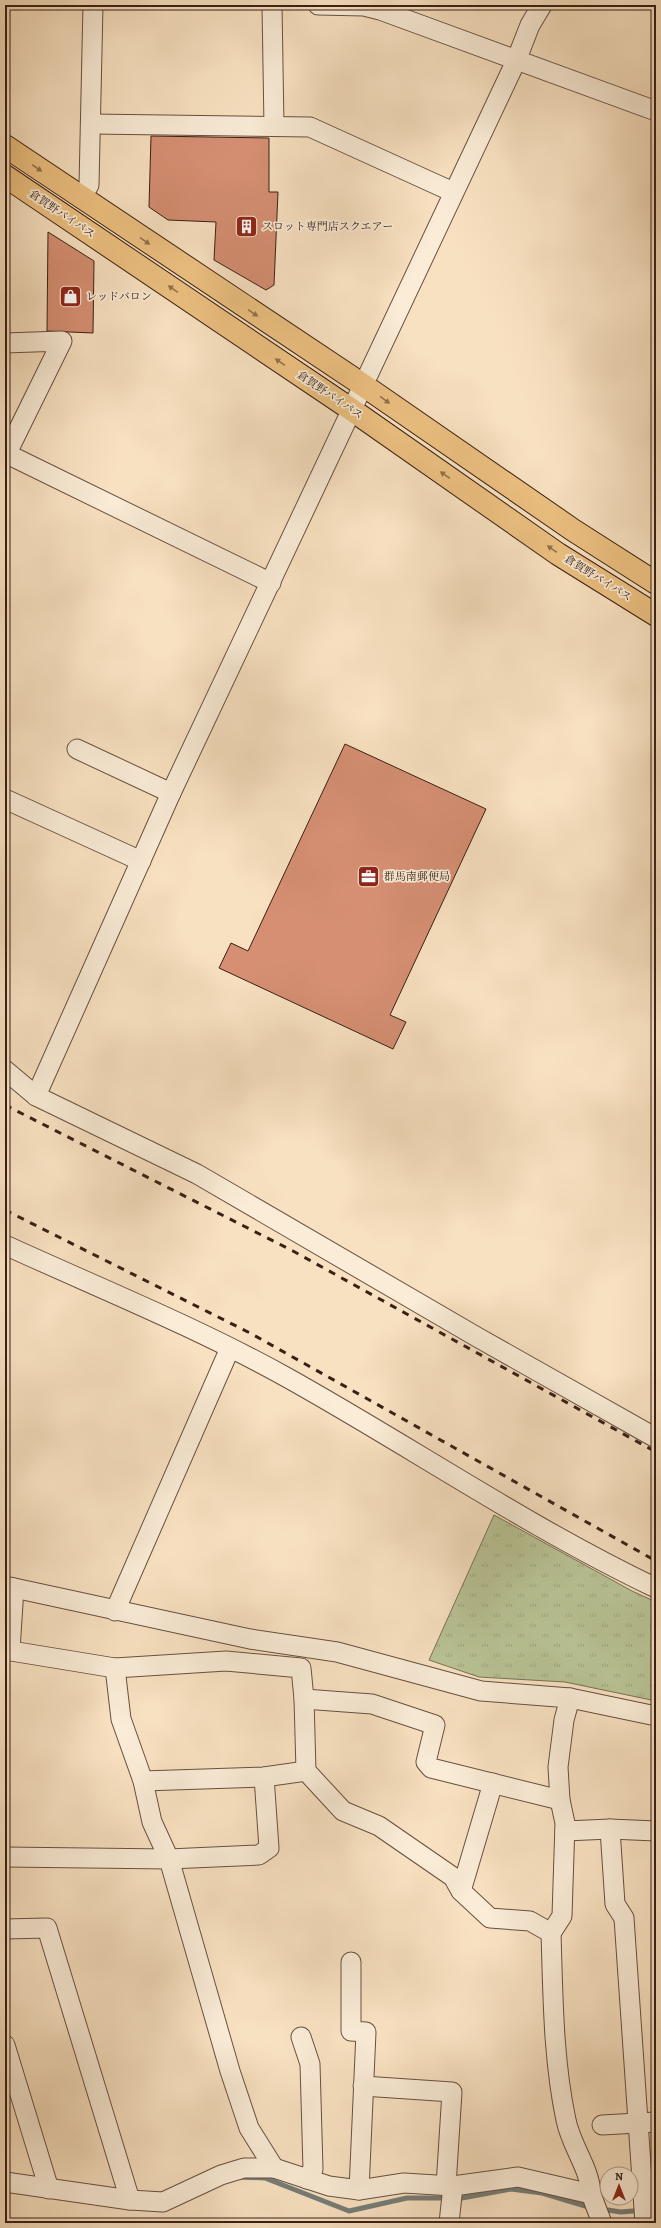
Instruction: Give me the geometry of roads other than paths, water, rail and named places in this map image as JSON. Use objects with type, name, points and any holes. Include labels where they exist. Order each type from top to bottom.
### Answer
[{"type":"highway","points":[[5,146],[363,385],[573,530],[656,583]]},
{"type":"highway","name":"倉賀野バイパス","points":[[5,176],[352,410],[558,554],[656,615]]},
{"type":"street","points":[[81,198],[89,185],[93,5]]},
{"type":"street","points":[[272,5],[274,126]]},
{"type":"street","points":[[318,5],[364,5],[656,111]]},
{"type":"street","points":[[36,1096],[171,793],[516,61],[530,25],[542,5]]},
{"type":"street","points":[[91,124],[310,127],[453,192]]},
{"type":"street","points":[[5,343],[62,341],[6,455],[271,583]]},
{"type":"street","points":[[77,749],[171,793]]},
{"type":"street","points":[[5,799],[141,861]]},
{"type":"street","points":[[5,1070],[36,1096],[197,1174],[477,1337],[656,1438]]},
{"type":"street","points":[[5,1245],[230,1348],[286,1377],[554,1534],[656,1588]]},
{"type":"street","points":[[114,1611],[230,1348]]},
{"type":"street","points":[[551,1933],[530,1921],[490,1918],[461,1891],[453,1877],[380,1826],[344,1811],[306,1772],[304,1699],[301,1668],[226,1662],[115,1668],[7,1650],[10,1587],[114,1611],[250,1639],[337,1652],[481,1691],[570,1698],[656,1716]]},
{"type":"street","points":[[115,1668],[121,1719],[143,1781],[152,1822],[169,1859],[230,2071],[249,2128],[274,2168]]},
{"type":"street","points":[[570,1698],[564,1720],[558,1767],[560,1800],[565,1823],[565,1831],[562,1916],[551,1933],[554,2020],[566,2123],[590,2182],[593,2198],[602,2223]]},
{"type":"street","points":[[304,1699],[372,1704],[435,1725],[426,1754],[426,1762],[431,1768],[560,1800]]},
{"type":"street","points":[[143,1781],[264,1777],[306,1772]]},
{"type":"street","points":[[5,1857],[169,1859],[259,1855],[269,1848],[264,1777]]},
{"type":"street","points":[[461,1891],[492,1783]]},
{"type":"street","points":[[565,1831],[610,1829],[656,1831]]},
{"type":"street","points":[[610,1829],[614,1904],[624,1918],[647,2123],[643,2200],[645,2223]]},
{"type":"street","points":[[5,1930],[47,1928],[130,2200]]},
{"type":"street","points":[[351,1962],[351,2031],[366,2032],[358,2190]]},
{"type":"street","points":[[301,2037],[310,2072],[313,2169],[307,2179]]},
{"type":"street","points":[[5,2045],[49,2189]]},
{"type":"street","points":[[363,2086],[452,2092],[449,2223]]},
{"type":"street","points":[[602,2125],[647,2123]]},
{"type":"street","points":[[5,2182],[130,2200],[163,2202],[221,2175],[244,2168],[274,2168],[329,2186],[358,2190],[404,2183],[449,2186],[518,2177],[593,2198]]},
{"type":"street","points":[[651,2223],[656,2222]]},
{"type":"waterway","points":[[239,2177],[265,2178],[349,2211],[407,2198],[462,2198],[511,2189],[542,2193],[592,2208]]},
{"type":"waterway","points":[[601,2209],[621,2212],[656,2209]]},
{"type":"railway","points":[[5,1105],[293,1251],[656,1452]]},
{"type":"railway","points":[[5,1210],[250,1333],[656,1561]]},
{"type":"place","name":"スロット専門店スクエアー","points":[[246,226]]},
{"type":"place","name":"レッドバロン","points":[[70,296]]},
{"type":"place","name":"群馬南郵便局","points":[[369,876]]}]
